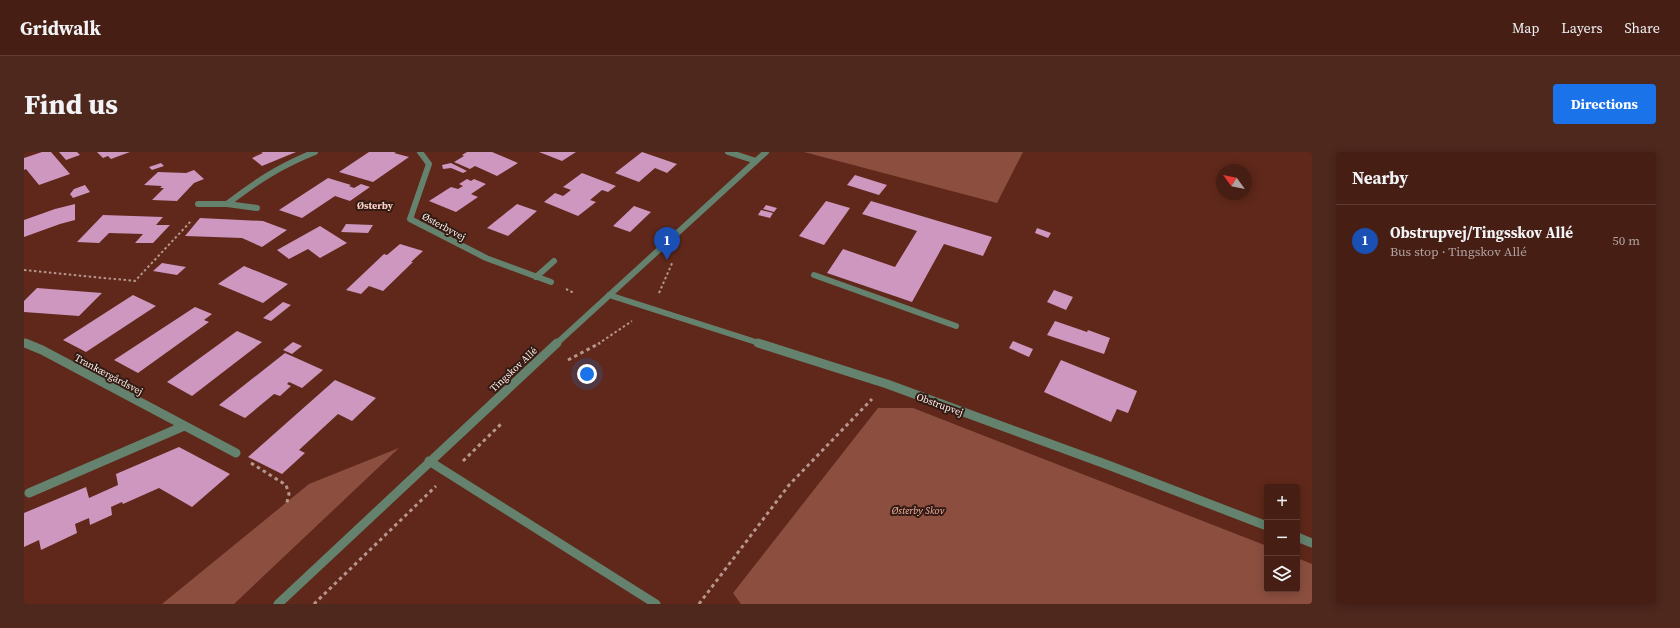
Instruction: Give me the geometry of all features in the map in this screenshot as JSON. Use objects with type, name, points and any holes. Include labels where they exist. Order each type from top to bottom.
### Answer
[{"type":"street","points":[[227,204],[257,181],[288,163],[315,152]]},
{"type":"street","name":"Østerbyvej","points":[[420,152],[429,164],[410,218],[486,258],[551,282]]},
{"type":"street","points":[[728,152],[756,161]]},
{"type":"street","name":"Tingskov Allé","points":[[278,604],[429,461],[766,152]]},
{"type":"street","points":[[198,204],[227,204],[257,208]]},
{"type":"street","points":[[536,277],[554,261]]},
{"type":"street","points":[[814,275],[956,326]]},
{"type":"street","name":"Obstrupvej","points":[[609,295],[886,384],[1108,465],[1264,525]]},
{"type":"street","name":"Trankærgårdsvej","points":[[24,343],[42,350],[236,453]]},
{"type":"street","points":[[29,493],[184,426]]},
{"type":"street","points":[[429,461],[656,604]]},
{"type":"street","points":[[1300,538],[1312,543]]},
{"type":"path","points":[[24,270],[135,281],[206,204]]},
{"type":"path","points":[[565,362],[620,332],[646,308],[661,290],[676,257]]},
{"type":"path","points":[[699,604],[789,486],[886,384]]},
{"type":"path","points":[[314,604],[504,420]]},
{"type":"path","points":[[236,453],[286,485],[289,494],[286,506]]},
{"type":"green space","points":[[804,152],[1023,152],[997,203]]},
{"type":"green space","name":"Østerby Skov","points":[[878,408],[913,408],[1264,545],[1264,592],[1300,592],[1300,559],[1312,564],[1312,604],[741,604],[733,593]]},
{"type":"green space","points":[[399,448],[234,604],[162,604],[309,484]]},
{"type":"building","points":[[42,152],[51,152],[70,174],[39,185],[26,169],[24,170],[24,158]]},
{"type":"building","points":[[59,152],[77,152],[80,155],[66,160]]},
{"type":"building","points":[[97,152],[130,152],[111,159],[108,156],[103,158]]},
{"type":"building","points":[[261,152],[296,152],[262,166],[252,158],[263,153]]},
{"type":"building","points":[[369,152],[396,152],[394,153],[409,157],[373,182],[339,172]]},
{"type":"building","points":[[467,152],[492,152],[518,163],[497,176],[475,166],[470,169],[454,162],[464,156],[462,155]]},
{"type":"building","points":[[539,152],[576,152],[562,161]]},
{"type":"building","points":[[642,152],[677,164],[667,173],[655,168],[639,182],[615,173]]},
{"type":"building","points":[[161,163],[164,166],[152,170],[149,167]]},
{"type":"building","points":[[451,163],[467,171],[463,173],[451,168],[443,169],[442,165]]},
{"type":"building","points":[[194,170],[204,179],[194,183],[177,201],[152,200],[164,188],[160,188],[162,186],[144,185],[158,172],[186,173]]},
{"type":"building","points":[[582,173],[616,186],[608,192],[602,190],[590,200],[596,202],[578,216],[544,202],[555,193],[563,196],[571,190],[563,187]]},
{"type":"building","points":[[855,175],[887,185],[879,195],[847,185]]},
{"type":"building","points":[[328,178],[351,185],[349,186],[354,188],[361,184],[370,187],[350,201],[335,196],[302,218],[279,210]]},
{"type":"building","points":[[467,179],[471,181],[474,179],[486,184],[471,194],[478,197],[456,212],[429,201],[451,187],[458,189],[463,186],[459,184]]},
{"type":"building","points":[[85,185],[90,192],[73,198],[70,194],[74,189]]},
{"type":"building","points":[[826,201],[850,208],[824,245],[799,236]]},
{"type":"building","points":[[871,201],[992,237],[983,256],[944,244],[912,302],[827,273],[843,249],[895,267],[917,231],[862,214]]},
{"type":"building","points":[[75,204],[75,220],[24,237],[24,220],[55,209]]},
{"type":"building","points":[[517,204],[537,211],[508,236],[487,228]]},
{"type":"building","points":[[766,205],[777,208],[774,212],[763,209]]},
{"type":"building","points":[[634,206],[651,212],[630,232],[613,226]]},
{"type":"building","points":[[761,210],[773,213],[770,218],[758,215]]},
{"type":"building","points":[[103,215],[163,217],[156,225],[170,225],[153,243],[135,243],[143,234],[109,233],[99,243],[77,242]]},
{"type":"building","points":[[200,218],[263,221],[287,230],[262,247],[242,238],[185,236]]},
{"type":"building","points":[[346,224],[373,225],[368,233],[341,232]]},
{"type":"building","points":[[320,226],[347,243],[320,258],[308,249],[289,259],[277,250]]},
{"type":"building","points":[[1037,228],[1051,233],[1048,238],[1035,233]]},
{"type":"building","points":[[400,244],[423,251],[383,291],[369,286],[361,294],[346,290],[384,254],[387,255]]},
{"type":"building","points":[[162,263],[186,267],[177,275],[153,271]]},
{"type":"building","points":[[244,266],[288,284],[263,303],[218,284]]},
{"type":"building","points":[[37,288],[102,293],[79,316],[24,312],[24,301]]},
{"type":"building","points":[[1054,290],[1073,297],[1066,310],[1047,302]]},
{"type":"building","points":[[133,295],[156,306],[86,352],[63,340]]},
{"type":"building","points":[[283,302],[291,305],[271,321],[263,318]]},
{"type":"building","points":[[195,307],[212,314],[204,320],[209,322],[138,373],[114,360]]},
{"type":"building","points":[[1055,321],[1110,338],[1104,354],[1047,335]]},
{"type":"building","points":[[237,331],[262,342],[192,396],[167,382]]},
{"type":"building","points":[[1013,341],[1033,349],[1029,357],[1009,348]]},
{"type":"building","points":[[293,342],[302,346],[292,354],[283,350]]},
{"type":"building","points":[[285,353],[323,370],[302,388],[289,382],[287,384],[291,386],[280,396],[274,394],[245,418],[219,405]]},
{"type":"building","points":[[1061,360],[1137,391],[1128,413],[1117,409],[1111,422],[1044,392]]},
{"type":"building","points":[[335,380],[376,398],[352,421],[338,414],[299,450],[305,453],[282,474],[248,457]]},
{"type":"building","points":[[179,447],[230,474],[192,507],[159,488],[123,504],[122,502],[111,507],[112,515],[90,525],[89,518],[75,524],[77,533],[41,550],[39,540],[24,547],[24,513],[86,487],[89,498],[118,485],[116,474]]},
{"type":"place","name":"Obstrupvej/Tingsskov Allé","points":[[667,260]]},
{"type":"district","name":"Østerby","points":[[375,205]]}]
